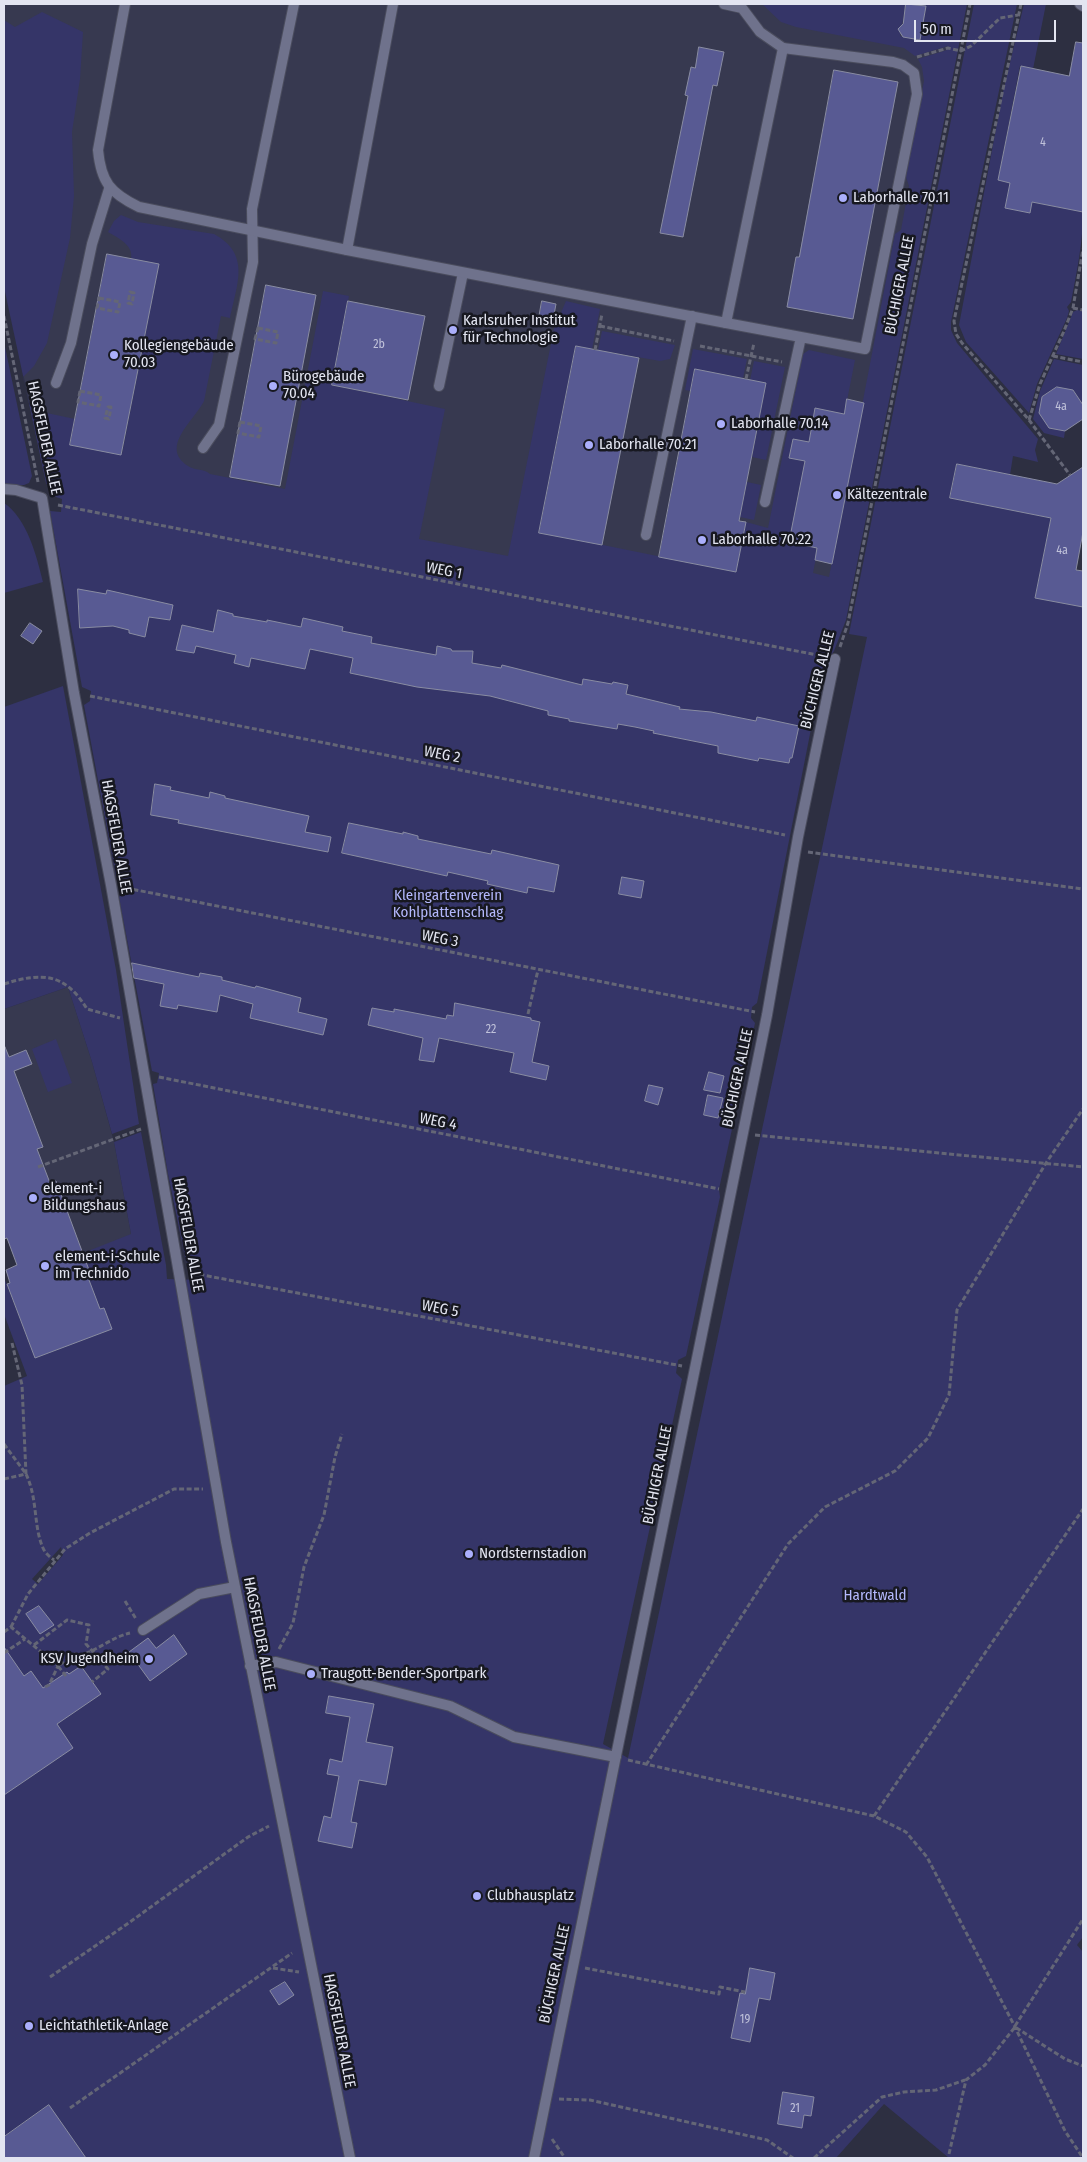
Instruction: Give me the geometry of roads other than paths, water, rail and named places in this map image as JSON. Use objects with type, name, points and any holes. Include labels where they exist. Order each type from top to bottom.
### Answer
[{"type":"street","points":[[125,4],[98,150],[100,169],[109,189],[139,207],[463,273],[865,349],[917,94],[914,73],[903,65],[784,48],[760,32],[742,6],[724,4]]},
{"type":"street","points":[[203,448],[220,425],[253,262],[254,231],[252,209],[294,4]]},
{"type":"street","points":[[347,250],[393,4]]},
{"type":"street","points":[[726,322],[784,48]]},
{"type":"street","points":[[56,383],[71,344],[92,244],[109,189]]},
{"type":"street","points":[[440,386],[463,273]]},
{"type":"street","points":[[646,535],[692,316]]},
{"type":"street","points":[[765,502],[801,337]]},
{"type":"street","name":"HAGSFELDER ALLEE","points":[[4,489],[16,490],[42,498],[217,1490],[250,1666],[350,2158]]},
{"type":"street","name":"BÜCHIGER ALLEE","points":[[534,2158],[767,1014],[796,850],[835,658]]},
{"type":"street","points":[[143,1630],[199,1594],[235,1587]]},
{"type":"street","points":[[250,1666],[276,1662],[450,1706],[498,1731],[514,1737],[616,1757]]},
{"type":"place","name":"Laborhalle 70.11","points":[[843,198]]},
{"type":"place","name":"Karlsruher Institut für Technologie","points":[[453,330]]},
{"type":"place","name":"Kollegiengebäude 70.03","points":[[114,355]]},
{"type":"place","name":"Bürogebäude 70.04","points":[[273,386]]},
{"type":"place","name":"Laborhalle 70.14","points":[[721,424]]},
{"type":"place","name":"Laborhalle 70.21","points":[[589,445]]},
{"type":"place","name":"Kältezentrale","points":[[837,495]]},
{"type":"place","name":"Laborhalle 70.22","points":[[702,540]]},
{"type":"place","name":"element-i Bildungshaus","points":[[33,1198]]},
{"type":"place","name":"element-i-Schule im Technido","points":[[45,1266]]},
{"type":"place","name":"Nordsternstadion","points":[[469,1554]]},
{"type":"place","name":"KSV Jugendheim","points":[[149,1659]]},
{"type":"place","name":"Traugott-Bender-Sportpark","points":[[311,1674]]},
{"type":"place","name":"Clubhausplatz","points":[[477,1896]]},
{"type":"place","name":"Leichtathletik-Anlage","points":[[29,2026]]},
{"type":"park label","name":"Kleingartenverein Kohlplattenschlag","points":[[448,904]]},
{"type":"park label","name":"Hardtwald","points":[[875,1596]]}]
